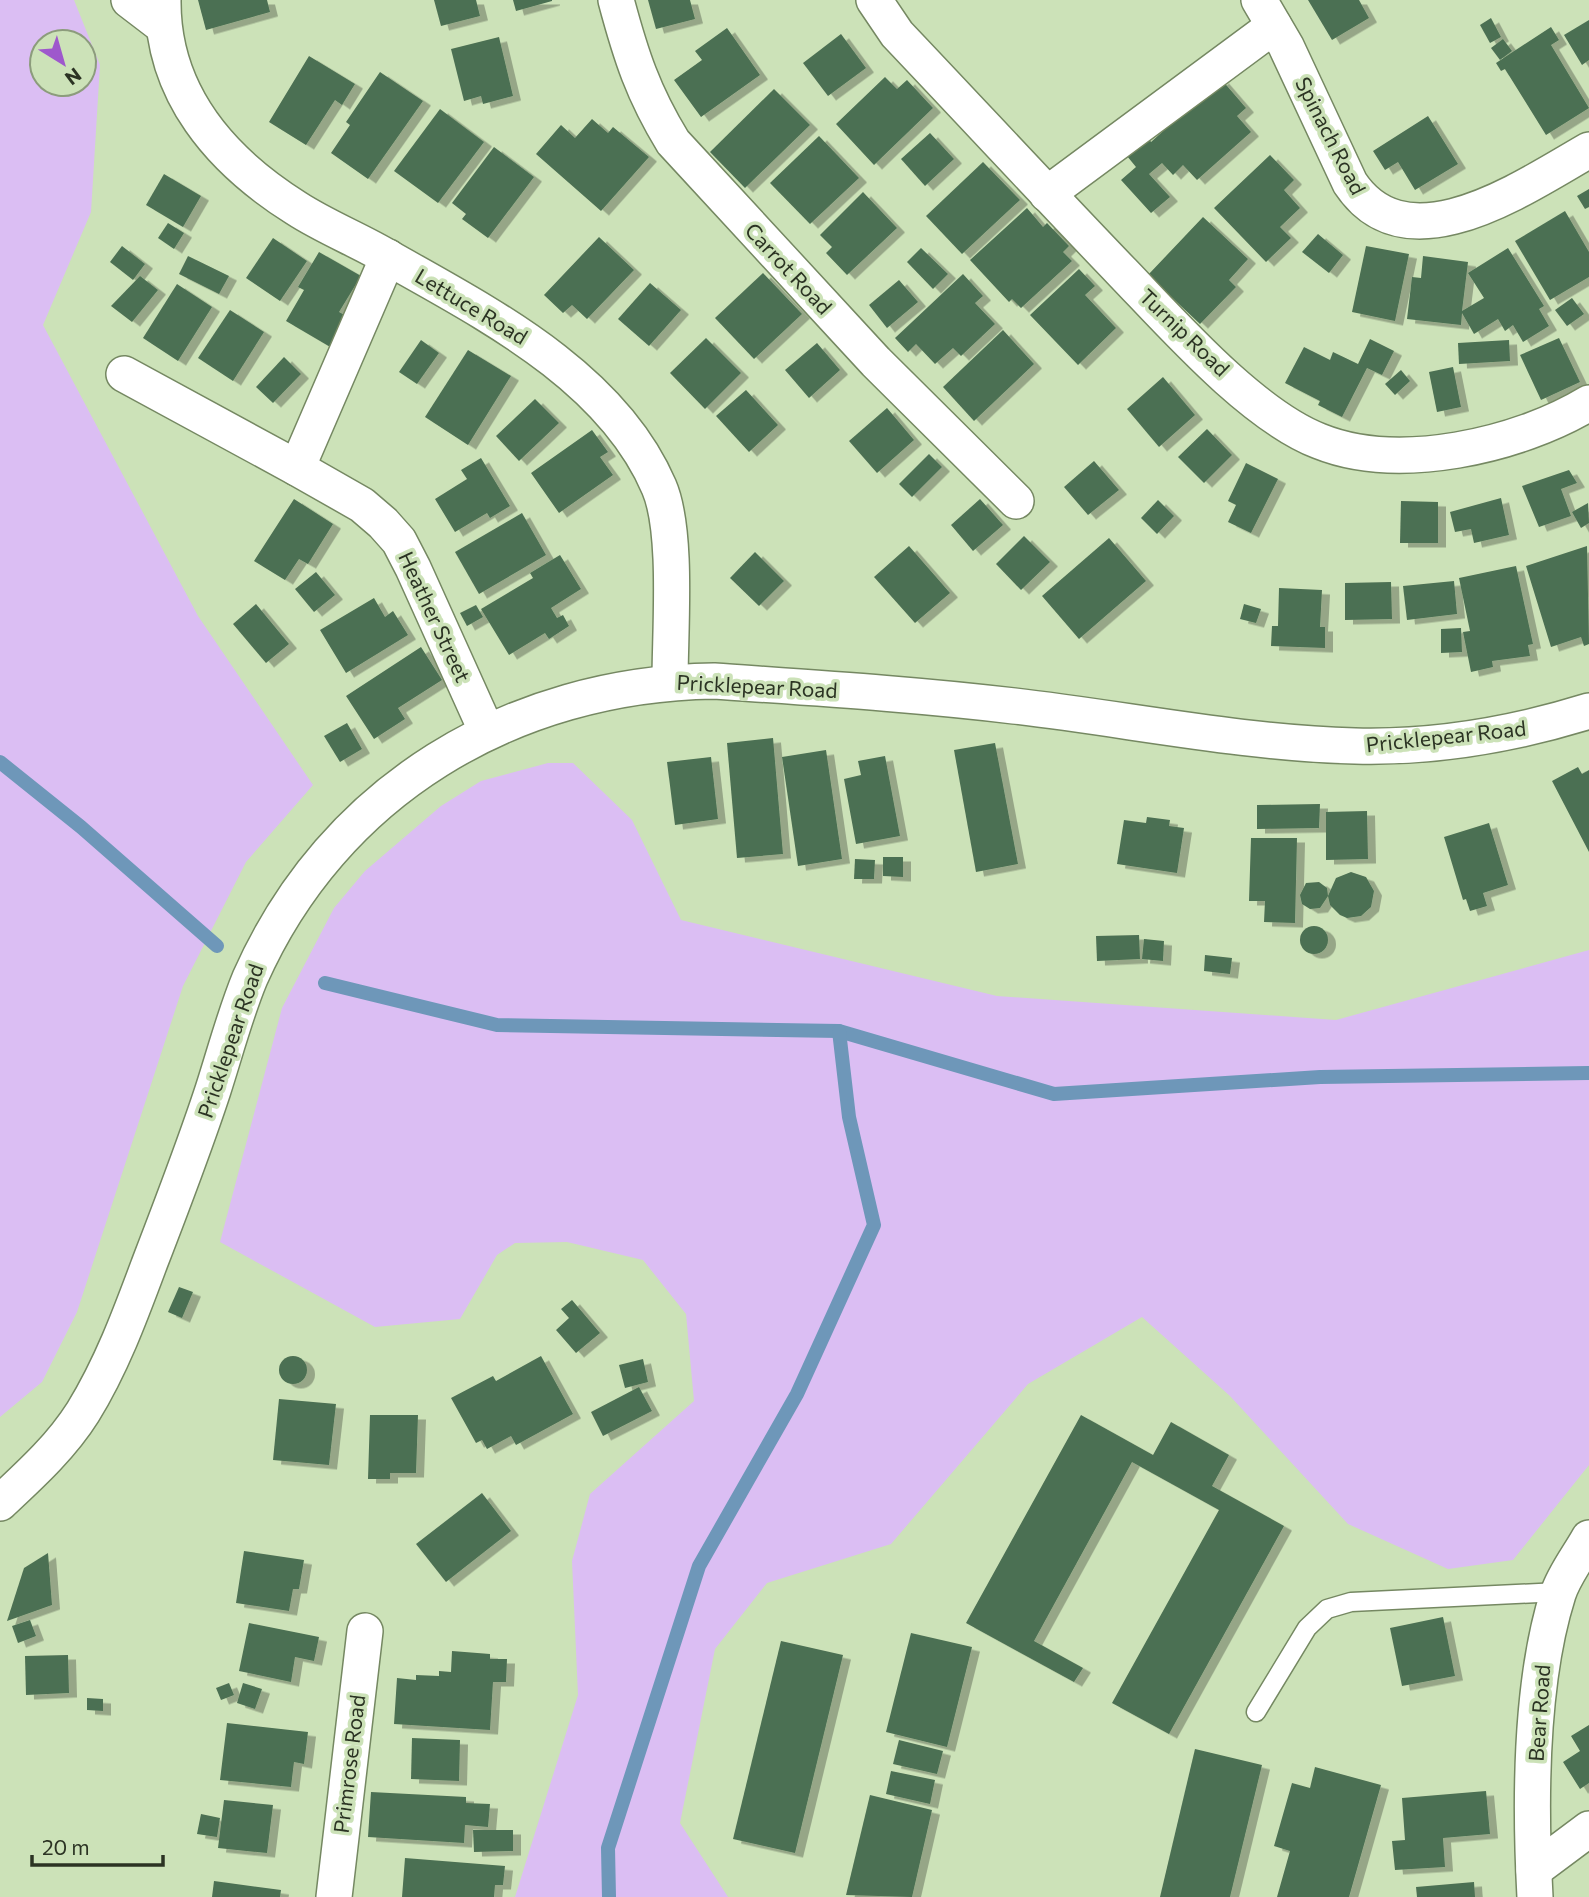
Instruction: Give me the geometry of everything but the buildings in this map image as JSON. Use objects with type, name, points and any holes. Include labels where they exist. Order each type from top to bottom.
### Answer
[{"type":"street","points":[[129,0],[163,13]]},
{"type":"street","name":"Carrot Road","points":[[617,0],[634,68],[650,105],[673,142],[876,362],[1016,501]]},
{"type":"street","name":"Turnip Road","points":[[874,0],[897,34],[1188,341],[1290,428],[1321,442],[1414,455],[1480,446],[1555,424],[1589,403]]},
{"type":"street","name":"Lettuce Road","points":[[163,13],[178,86],[200,122],[222,150],[260,183],[297,209],[388,257],[519,335],[580,379],[644,458],[659,487],[668,516],[670,681]]},
{"type":"street","points":[[1047,194],[1266,13]]},
{"type":"street","name":"Spinach Road","points":[[1266,13],[1350,183],[1363,202],[1388,217],[1412,223],[1469,212],[1514,193],[1589,150]]},
{"type":"street","points":[[297,467],[388,257]]},
{"type":"street","name":"Heather Street","points":[[124,374],[362,505],[399,541],[487,732]]},
{"type":"street","name":"Pricklepear Road","points":[[0,1503],[50,1456],[82,1413],[120,1341],[195,1147],[249,980],[276,926],[319,865],[382,799],[428,765],[487,732],[544,708],[588,694],[670,681],[714,681],[1013,706],[1243,737],[1356,746],[1450,741],[1524,729],[1589,711]]},
{"type":"street","name":"Bear Road","points":[[1534,1884],[1537,1718],[1544,1654],[1559,1592],[1589,1538]]},
{"type":"street","name":"Primrose Road","points":[[334,1897],[365,1631]]},
{"type":"street","points":[[1534,1884],[1589,1829]]},
{"type":"lane","points":[[1256,1712],[1307,1628],[1316,1617],[1337,1605],[1394,1598],[1559,1592]]},
{"type":"shaded area","points":[[0,0],[74,0],[85,28],[28,28],[28,98],[98,98],[91,212],[43,325],[198,616],[313,785],[246,862],[183,986],[77,1312],[42,1382],[0,1417]]},
{"type":"shaded area","points":[[98,60],[100,65],[98,98]]},
{"type":"shaded area","points":[[548,763],[573,763],[632,820],[681,920],[997,996],[1336,1020],[1589,950],[1589,1465],[1513,1560],[1448,1569],[1348,1524],[1230,1396],[1142,1317],[1028,1384],[891,1544],[767,1583],[715,1649],[680,1823],[728,1897],[515,1897],[578,1695],[572,1561],[590,1494],[694,1401],[686,1314],[643,1260],[567,1242],[515,1243],[497,1255],[460,1319],[375,1327],[220,1242],[282,1008],[334,908],[365,871],[441,806],[481,781]]},
{"type":"waterway","points":[[0,762],[81,827],[217,946]]},
{"type":"waterway","points":[[325,983],[497,1025],[839,1031],[1054,1094],[1320,1077],[1589,1073]]},
{"type":"waterway","points":[[609,1897],[608,1848],[699,1566],[797,1394],[874,1225],[849,1117],[839,1031]]}]
